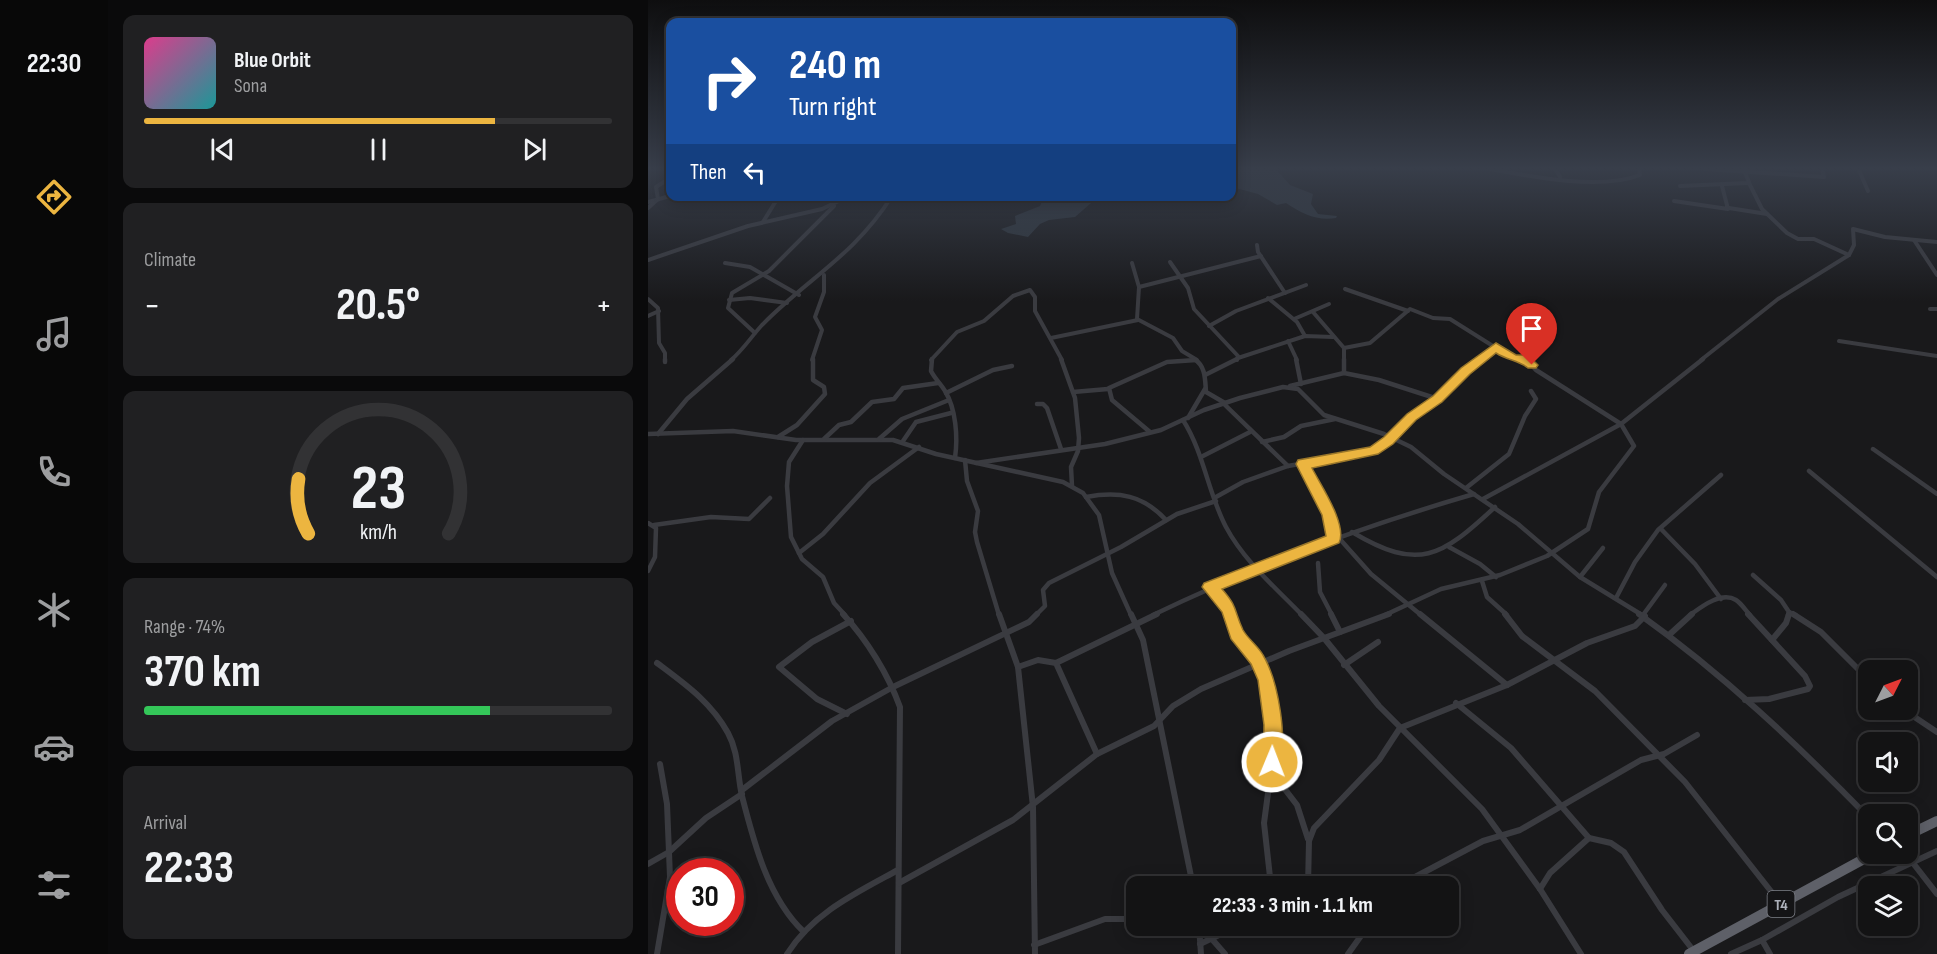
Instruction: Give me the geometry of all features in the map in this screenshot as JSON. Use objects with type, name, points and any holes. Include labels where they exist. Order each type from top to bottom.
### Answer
[{"type":"highway","points":[[1918,830],[1937,821]]},
{"type":"highway","name":"T4","points":[[1692,952],[1858,862]]},
{"type":"street","points":[[763,222],[769,213]]},
{"type":"street","points":[[648,260],[763,222],[810,213]]},
{"type":"street","points":[[755,333],[728,308],[729,300],[737,288],[761,275],[782,258],[827,213]]},
{"type":"street","points":[[658,434],[687,399],[734,359],[755,333],[787,303],[824,275],[875,223],[882,213]]},
{"type":"street","points":[[1758,213],[1767,214],[1795,238],[1814,239],[1849,255]]},
{"type":"street","points":[[1483,499],[1633,415],[1778,299],[1849,255],[1854,245],[1853,229],[1885,237],[1937,242]]},
{"type":"street","points":[[1914,240],[1937,275]]},
{"type":"street","points":[[1257,244],[1261,256],[1285,292]]},
{"type":"street","points":[[1139,287],[1181,278],[1235,260],[1261,256]]},
{"type":"street","points":[[1170,262],[1188,288],[1194,309],[1238,358]]},
{"type":"street","points":[[724,263],[746,266],[799,295]]},
{"type":"street","points":[[1132,263],[1139,287],[1136,315],[1138,320]]},
{"type":"street","points":[[778,437],[797,425],[825,394],[824,387],[813,380],[812,367],[822,330],[815,316],[824,292],[824,275]]},
{"type":"street","points":[[1209,326],[1268,298],[1306,285]]},
{"type":"street","points":[[1344,288],[1407,311]]},
{"type":"street","points":[[955,458],[956,438],[949,400],[929,365],[952,336],[984,321],[1011,298],[1025,290],[1034,294],[1035,311],[1064,362],[1073,392],[1078,447],[1071,467],[1072,486]]},
{"type":"street","points":[[648,298],[657,305],[659,311],[659,343],[665,353],[665,362]]},
{"type":"street","points":[[729,300],[750,298],[787,303]]},
{"type":"street","points":[[1268,298],[1302,327],[1305,336]]},
{"type":"street","points":[[1294,319],[1329,304]]},
{"type":"street","points":[[899,883],[1033,807],[1097,754],[1148,729],[1187,696],[1260,663],[1411,604],[1442,589],[1496,577],[1551,553],[1588,529],[1599,492],[1635,446],[1622,423],[1536,370],[1527,360],[1514,359],[1450,319],[1433,318],[1412,309],[1369,343],[1344,348]]},
{"type":"street","points":[[1930,309],[1937,309]]},
{"type":"street","points":[[648,316],[659,311]]},
{"type":"street","points":[[1313,312],[1344,348],[1344,373]]},
{"type":"street","points":[[1051,338],[1071,332],[1138,320],[1173,338],[1182,351],[1201,364],[1205,375],[1205,389],[1185,419]]},
{"type":"street","points":[[1205,375],[1237,361],[1238,358],[1288,341],[1305,336],[1333,337]]},
{"type":"street","points":[[1288,341],[1296,356],[1303,392],[1319,411],[1335,419],[1392,437],[1425,457],[1466,489],[1495,507],[1580,577],[1644,616],[1714,669],[1745,700],[1796,743],[1858,807]]},
{"type":"street","points":[[1839,341],[1937,356]]},
{"type":"street","points":[[648,864],[669,852],[706,818],[819,730],[893,687],[1020,628],[1040,613],[1046,603],[1043,590],[1046,586],[1107,555],[1166,520],[1216,499],[1243,482],[1288,466],[1367,453],[1392,437],[1412,417],[1438,399],[1466,371],[1496,347]]},
{"type":"street","points":[[1073,392],[1108,389],[1167,362],[1196,360]]},
{"type":"street","points":[[946,393],[993,370],[1012,366]]},
{"type":"street","points":[[976,462],[1105,444],[1150,432],[1224,403],[1344,373],[1379,380],[1438,399]]},
{"type":"street","points":[[824,438],[839,425],[851,422],[872,402],[894,399],[900,389],[908,386],[938,383]]},
{"type":"street","points":[[1290,387],[1303,392]]},
{"type":"street","points":[[1108,389],[1110,397],[1116,404],[1150,432]]},
{"type":"street","points":[[1205,389],[1210,395],[1224,403],[1250,432],[1288,466]]},
{"type":"street","points":[[1466,489],[1512,450],[1525,416],[1536,399],[1531,391]]},
{"type":"street","points":[[879,439],[889,427],[904,417],[949,400]]},
{"type":"street","points":[[1036,404],[1043,404],[1047,408],[1061,449]]},
{"type":"street","points":[[903,441],[916,422],[951,413]]},
{"type":"street","points":[[1185,419],[1197,442],[1216,499],[1234,541],[1258,570],[1324,638],[1344,665],[1400,728],[1471,797],[1503,836],[1581,954]]},
{"type":"street","points":[[1263,442],[1284,437],[1301,426],[1335,419]]},
{"type":"street","points":[[648,434],[727,430],[803,440],[824,438],[903,441],[955,458],[1072,486],[1086,497],[1099,515],[1107,555],[1118,586],[1137,623],[1149,666],[1192,876]]},
{"type":"street","points":[[1201,457],[1250,432]]},
{"type":"street","points":[[803,440],[790,460],[787,486],[789,531],[799,553],[823,577],[834,603],[851,621],[893,687],[901,718],[898,954]]},
{"type":"street","points":[[799,553],[829,530],[856,496],[876,478],[919,447]]},
{"type":"street","points":[[1873,449],[1937,494]]},
{"type":"street","points":[[965,460],[967,482],[978,512],[975,532],[977,542],[1005,634],[1018,667],[1033,807],[1035,954]]},
{"type":"street","points":[[1303,464],[1329,515],[1336,538],[1371,574],[1508,684]]},
{"type":"street","points":[[1809,471],[1937,577]]},
{"type":"street","points":[[1616,598],[1637,557],[1674,514],[1720,475]]},
{"type":"street","points":[[1086,497],[1116,493],[1135,495],[1153,504],[1166,520]]},
{"type":"street","points":[[1018,667],[1038,660],[1056,663],[1210,587],[1258,570],[1294,553],[1403,514],[1474,494]]},
{"type":"street","points":[[648,571],[652,567],[656,550],[651,525],[711,518],[749,519],[770,498]]},
{"type":"street","points":[[1352,532],[1402,557],[1449,547],[1495,507]]},
{"type":"street","points":[[1661,529],[1695,564],[1721,599]]},
{"type":"street","points":[[1449,547],[1480,564],[1496,577]]},
{"type":"street","points":[[1580,577],[1603,548]]},
{"type":"street","points":[[1318,563],[1320,592],[1340,632]]},
{"type":"street","points":[[1753,575],[1781,600],[1789,612],[1802,617],[1858,669]]},
{"type":"street","points":[[1482,581],[1488,597],[1509,617],[1522,636],[1595,691],[1692,791],[1781,904]]},
{"type":"street","points":[[1309,841],[1316,825],[1379,760],[1400,728],[1456,703],[1508,684],[1587,643],[1635,626],[1665,585]]},
{"type":"street","points":[[1210,587],[1229,608],[1238,637],[1260,663],[1270,694],[1273,725],[1271,771],[1264,823],[1270,876]]},
{"type":"street","points":[[1669,635],[1702,607],[1721,599],[1736,600],[1805,676],[1810,688],[1782,696],[1745,700]]},
{"type":"street","points":[[1772,640],[1786,623],[1789,612]]},
{"type":"street","points":[[847,714],[817,699],[779,667],[812,642],[851,621]]},
{"type":"street","points":[[1344,665],[1378,642]]},
{"type":"street","points":[[657,663],[703,697],[719,718],[736,751],[742,792],[755,846],[787,916],[804,932]]},
{"type":"street","points":[[1056,663],[1097,754]]},
{"type":"street","points":[[1456,703],[1511,748],[1589,838],[1611,843],[1624,852],[1692,952]]},
{"type":"street","points":[[1918,719],[1937,732]]},
{"type":"street","points":[[1417,876],[1483,841],[1520,830],[1641,760],[1658,756],[1697,735]]},
{"type":"street","points":[[657,954],[670,877],[667,804],[660,764]]},
{"type":"street","points":[[1271,771],[1297,805],[1309,841],[1308,876]]},
{"type":"street","points":[[1540,889],[1550,873],[1589,838]]},
{"type":"street","points":[[1918,860],[1937,852]]},
{"type":"street","points":[[1731,954],[1762,940],[1838,897],[1909,864]]},
{"type":"street","points":[[1914,864],[1937,894]]},
{"type":"street","points":[[788,954],[804,932],[844,901],[898,870]]},
{"type":"street","points":[[1034,945],[1105,920],[1126,919]]},
{"type":"street","points":[[1200,936],[1201,954]]},
{"type":"street","points":[[1200,944],[1216,936]]},
{"type":"street","points":[[1348,954],[1361,936]]},
{"type":"street","points":[[1211,938],[1225,954]]},
{"type":"street","points":[[1762,940],[1770,954]]},
{"type":"shaded area","points":[[1024,213],[1080,213],[1075,217],[1049,220],[1040,224],[1028,237],[1008,233],[1001,229],[1016,224],[1015,216]]},
{"type":"shaded area","points":[[1304,213],[1317,213],[1337,216],[1329,219]]},
{"type":"route","points":[[1272,762],[1273,725],[1270,694],[1260,663],[1236,634],[1229,608],[1210,587],[1334,539],[1329,515],[1303,464],[1362,455],[1373,451],[1388,441],[1412,417],[1438,399],[1480,358],[1496,347],[1514,359],[1524,358],[1532,365]]}]
